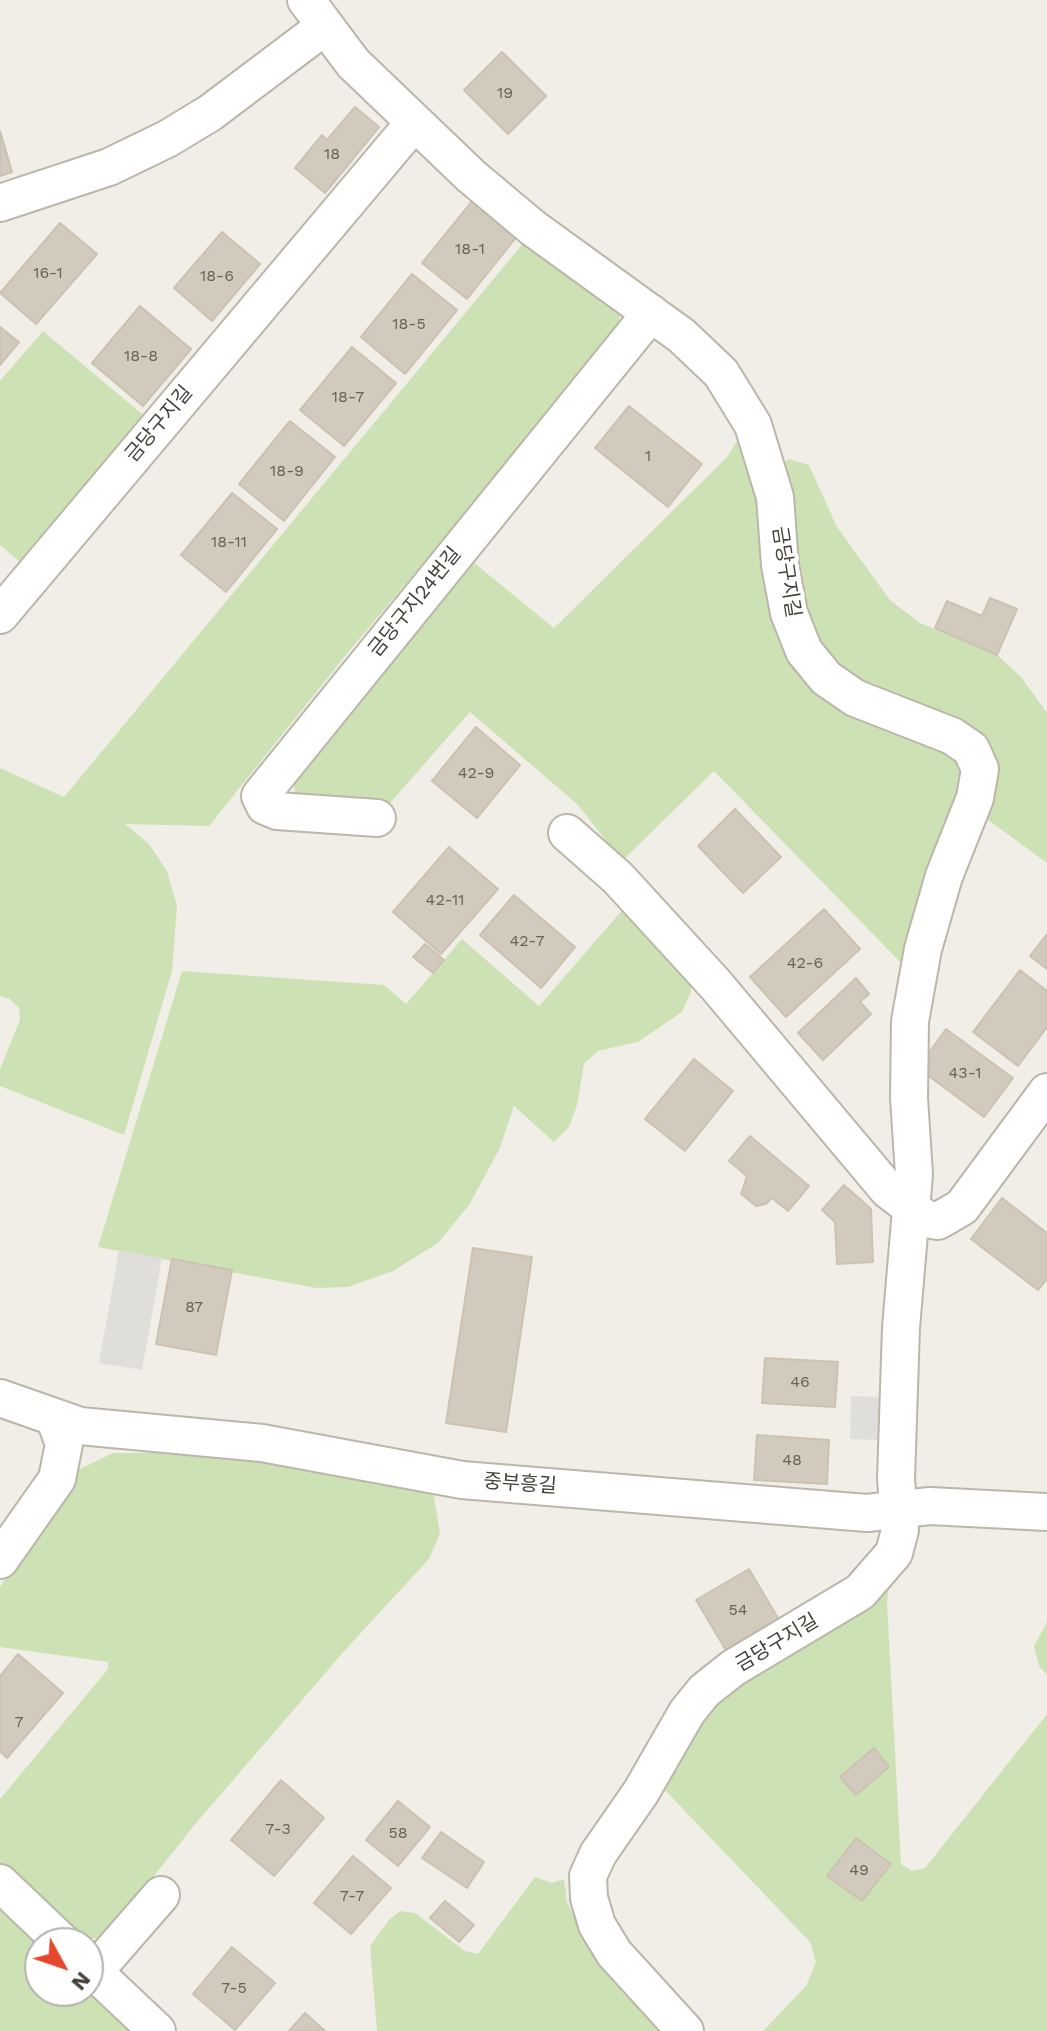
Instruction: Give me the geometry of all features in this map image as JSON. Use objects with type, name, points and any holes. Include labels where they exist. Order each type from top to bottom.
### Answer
[{"type":"street","name":"금당구지길","points":[[0,203],[109,167],[167,139],[210,113],[315,13],[353,63],[413,124],[533,228],[651,313],[721,373],[753,425],[775,497],[782,577],[789,613],[804,651],[826,678],[855,698],[952,736],[971,749],[980,769],[975,798],[944,876],[923,949],[910,1021],[909,1098],[914,1174],[901,1328],[897,1510],[900,1530],[894,1553],[880,1573],[860,1592],[733,1668],[704,1691],[687,1712],[641,1792],[598,1854],[588,1876],[589,1898],[597,1925],[614,1953],[685,2031]]},
{"type":"street","name":"금당구지길","points":[[0,615],[413,124]]},
{"type":"street","name":"금당구지24번길","points":[[377,818],[277,811],[265,806],[260,796],[651,313]]},
{"type":"street","points":[[567,833],[628,889],[716,985],[888,1190],[926,1219],[938,1221],[962,1207],[1047,1092]]},
{"type":"street","name":"중부흥길","points":[[0,1398],[80,1426],[262,1443],[462,1480],[867,1513],[930,1506],[1047,1512]]},
{"type":"street","points":[[0,1560],[57,1479],[64,1444],[54,1417]]},
{"type":"street","points":[[0,1883],[46,1927]]},
{"type":"street","points":[[104,1955],[161,1895]]},
{"type":"street","points":[[104,1981],[157,2031]]},
{"type":"green space","points":[[530,235],[618,307],[621,322],[614,336],[350,650],[209,826],[125,824],[149,844],[167,871],[177,906],[172,971],[124,1135],[0,1086],[0,1069],[20,1020],[19,1008],[10,999],[0,996],[0,768],[64,797]]},
{"type":"green space","points":[[43,331],[143,415],[20,562],[0,545],[0,381]]},
{"type":"green space","points":[[740,436],[813,689],[850,715],[948,746],[965,774],[906,968],[714,771],[622,861],[578,805],[470,712],[390,803],[381,806],[296,794],[293,781],[473,562],[554,628],[727,457]]},
{"type":"green space","points":[[789,459],[809,465],[837,527],[890,600],[920,623],[997,655],[1021,677],[1047,713],[1047,863],[980,814],[993,775],[862,693],[813,652],[780,465]]},
{"type":"green space","points":[[625,907],[691,978],[691,992],[682,1012],[638,1042],[598,1051],[584,1064],[577,1105],[569,1127],[554,1142],[514,1106],[499,1150],[469,1205],[438,1243],[393,1271],[348,1287],[316,1288],[98,1247],[182,971],[384,985],[406,1004],[462,939],[539,1006]]},
{"type":"green space","points":[[113,1453],[209,1453],[276,1461],[433,1490],[440,1534],[429,1559],[346,1649],[104,1934],[104,1927],[65,1927],[0,1865],[0,1799],[108,1669],[108,1662],[0,1647],[0,1587],[78,1470]]},
{"type":"green space","points":[[889,1585],[887,1602],[901,1864],[912,1871],[925,1868],[1047,1714],[1047,2031],[763,2031],[806,1986],[816,1962],[810,1942],[663,1788],[706,1704]]},
{"type":"green space","points":[[1047,1622],[1047,1675],[1039,1666],[1034,1646]]},
{"type":"green space","points":[[535,1877],[552,1883],[564,1879],[567,1902],[598,1963],[669,2031],[377,2031],[370,1946],[389,1920],[400,1911],[415,1913],[465,1951],[478,1954]]},
{"type":"green space","points":[[0,1900],[25,1927],[24,2007],[104,2007],[104,1998],[139,2031],[0,2031]]},
{"type":"shaded area","points":[[119,1250],[162,1258],[142,1370],[99,1363]]},
{"type":"shaded area","points":[[851,1396],[881,1397],[878,1440],[850,1439]]},
{"type":"building","points":[[502,52],[546,96],[508,134],[464,90]]},
{"type":"building","points":[[355,107],[379,127],[325,193],[295,168],[322,135],[327,140]]},
{"type":"building","points":[[0,131],[12,172],[0,176]]},
{"type":"building","points":[[474,199],[518,235],[467,299],[422,263]]},
{"type":"building","points":[[60,223],[97,254],[36,324],[0,293]]},
{"type":"building","points":[[222,232],[260,264],[212,321],[174,288]]},
{"type":"building","points":[[412,274],[457,310],[405,374],[361,337]]},
{"type":"building","points":[[140,306],[191,349],[143,406],[92,363]]},
{"type":"building","points":[[0,327],[19,342],[0,365]]},
{"type":"building","points":[[352,347],[396,383],[344,446],[300,410]]},
{"type":"building","points":[[629,406],[702,464],[668,507],[595,448]]},
{"type":"building","points":[[290,421],[335,457],[284,521],[239,484]]},
{"type":"building","points":[[232,493],[277,529],[226,592],[181,555]]},
{"type":"building","points":[[990,598],[1017,609],[997,655],[935,628],[947,601],[982,616]]},
{"type":"building","points":[[476,727],[520,765],[477,818],[432,781]]},
{"type":"building","points":[[735,809],[781,857],[743,893],[698,846]]},
{"type":"building","points":[[449,847],[498,889],[441,954],[393,912]]},
{"type":"building","points":[[514,895],[575,947],[541,988],[480,935]]},
{"type":"building","points":[[824,909],[860,949],[786,1017],[750,977]]},
{"type":"building","points":[[1047,934],[1047,969],[1030,956]]},
{"type":"building","points":[[425,944],[444,960],[433,973],[413,957]]},
{"type":"building","points":[[1020,970],[1047,991],[1047,1027],[1018,1066],[973,1032]]},
{"type":"building","points":[[856,978],[869,994],[860,1002],[871,1014],[823,1060],[798,1033]]},
{"type":"building","points":[[946,1029],[1013,1078],[984,1117],[918,1068]]},
{"type":"building","points":[[694,1059],[733,1091],[685,1151],[645,1119]]},
{"type":"building","points":[[750,1136],[809,1186],[788,1211],[772,1198],[766,1204],[756,1206],[741,1194],[747,1176],[729,1161]]},
{"type":"building","points":[[844,1185],[871,1209],[873,1262],[837,1264],[835,1222],[822,1210]]},
{"type":"building","points":[[1002,1198],[1047,1233],[1047,1279],[1038,1290],[971,1239]]},
{"type":"building","points":[[473,1248],[532,1257],[506,1432],[446,1423]]},
{"type":"building","points":[[172,1259],[232,1270],[216,1355],[156,1344]]},
{"type":"building","points":[[765,1358],[838,1362],[835,1407],[762,1403]]},
{"type":"building","points":[[757,1435],[829,1440],[827,1484],[754,1480]]},
{"type":"building","points":[[749,1569],[779,1620],[727,1652],[696,1600]]},
{"type":"building","points":[[18,1654],[63,1693],[7,1758],[0,1751],[0,1676]]},
{"type":"building","points":[[874,1748],[889,1767],[856,1795],[840,1777]]},
{"type":"building","points":[[281,1780],[324,1818],[274,1876],[231,1840]]},
{"type":"building","points":[[398,1801],[430,1827],[398,1866],[366,1840]]},
{"type":"building","points":[[441,1832],[484,1862],[467,1888],[422,1858]]},
{"type":"building","points":[[856,1838],[891,1864],[862,1901],[827,1876]]},
{"type":"building","points":[[353,1856],[391,1888],[351,1934],[314,1903]]},
{"type":"building","points":[[445,1901],[474,1925],[459,1942],[430,1918]]},
{"type":"building","points":[[232,1947],[275,1983],[235,2030],[193,1994]]},
{"type":"building","points":[[305,2013],[325,2031],[289,2031]]}]
